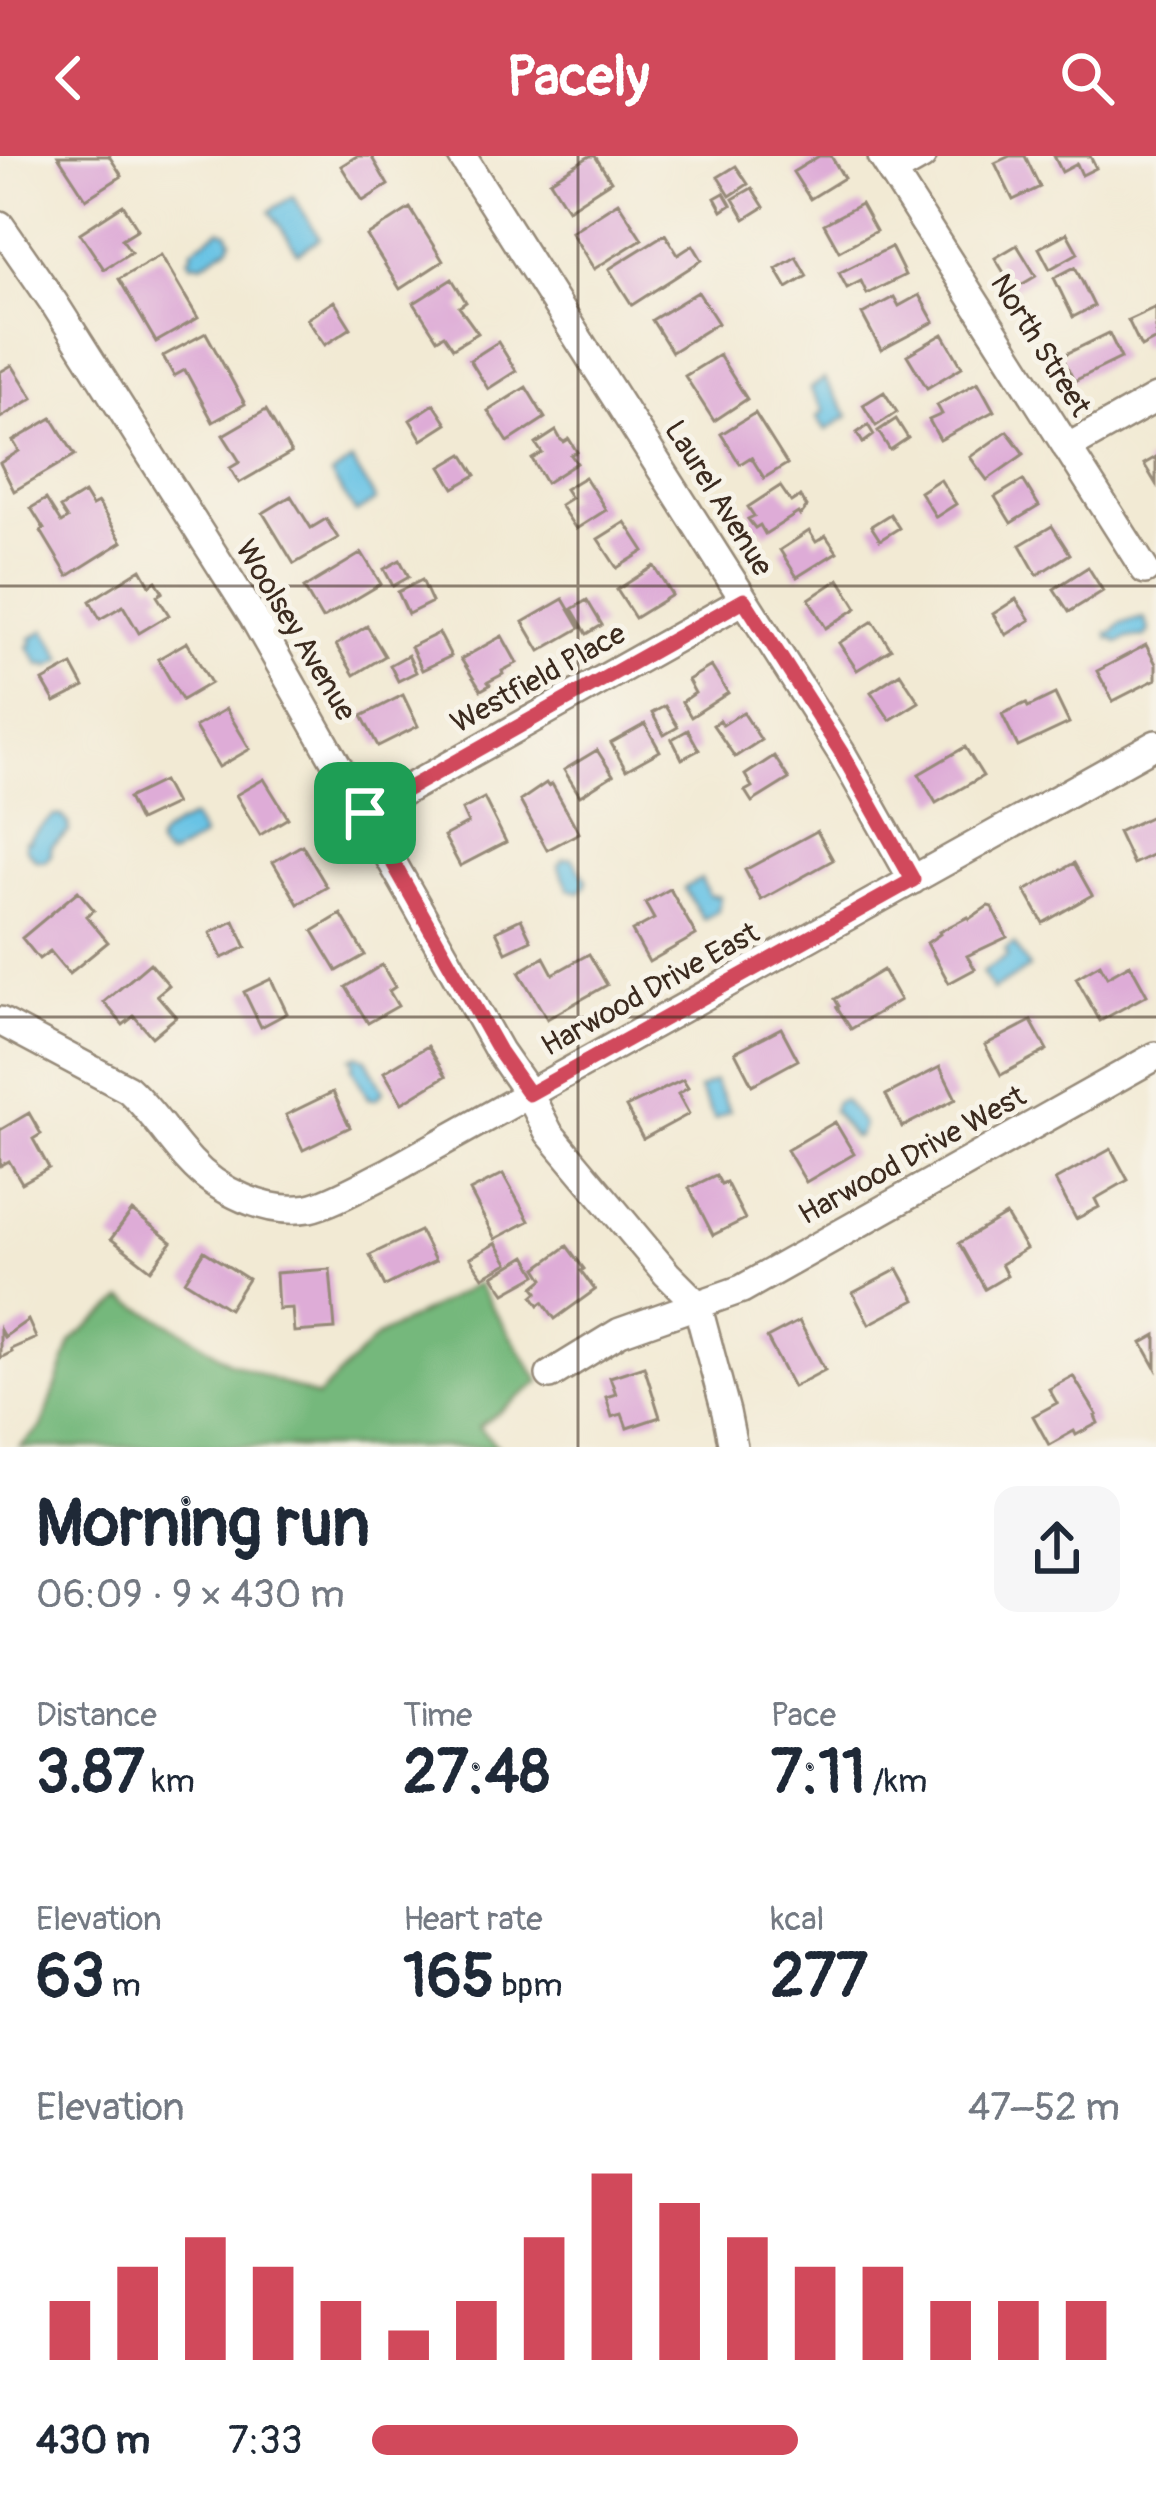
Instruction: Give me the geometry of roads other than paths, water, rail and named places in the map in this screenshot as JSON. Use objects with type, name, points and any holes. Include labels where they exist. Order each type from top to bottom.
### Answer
[{"type":"street","name":"Laurel Avenue","points":[[462,156],[841,752],[913,880]]},
{"type":"street","points":[[887,164],[922,156]]},
{"type":"street","name":"North Street","points":[[887,164],[1145,569]]},
{"type":"street","name":"Woolsey Avenue","points":[[0,224],[254,618],[549,1132],[697,1304],[733,1447]]},
{"type":"street","points":[[1067,448],[1156,398]]},
{"type":"street","name":"Westfield Place","points":[[365,813],[744,600]]},
{"type":"street","name":"Harwood Drive East","points":[[0,1022],[128,1089],[192,1163],[241,1198],[283,1209],[311,1208],[387,1174],[1156,744]]},
{"type":"street","name":"Harwood Drive West","points":[[697,1304],[742,1289],[1156,1056]]},
{"type":"street","points":[[550,1376],[620,1331],[697,1304]]},
{"type":"water","points":[[293,196],[320,238],[298,253],[270,211]]},
{"type":"water","points":[[220,230],[227,232],[229,246],[202,264],[191,264],[192,249]]},
{"type":"water","points":[[824,379],[848,416],[826,430],[817,417],[824,411],[810,389]]},
{"type":"water","points":[[352,461],[376,500],[356,513],[331,475]]},
{"type":"water","points":[[1144,618],[1149,631],[1145,637],[1118,643],[1109,639],[1107,633],[1121,623]]},
{"type":"water","points":[[45,630],[63,659],[48,667],[40,666],[28,646],[33,643],[30,639]]},
{"type":"water","points":[[54,816],[62,816],[69,832],[51,846],[45,861],[36,860],[25,841]]},
{"type":"water","points":[[192,818],[203,837],[169,857],[159,839]]},
{"type":"water","points":[[572,858],[587,880],[579,892],[569,889],[558,865]]},
{"type":"water","points":[[701,879],[709,895],[720,897],[718,911],[703,919],[684,888]]},
{"type":"water","points":[[1014,944],[1029,968],[993,990],[982,972],[1008,956],[1005,950]]},
{"type":"water","points":[[351,1058],[366,1059],[383,1091],[376,1099],[368,1098],[352,1068]]},
{"type":"water","points":[[714,1081],[730,1111],[715,1119],[699,1089]]},
{"type":"water","points":[[844,1100],[863,1124],[859,1136],[853,1137],[833,1111],[836,1102]]}]
